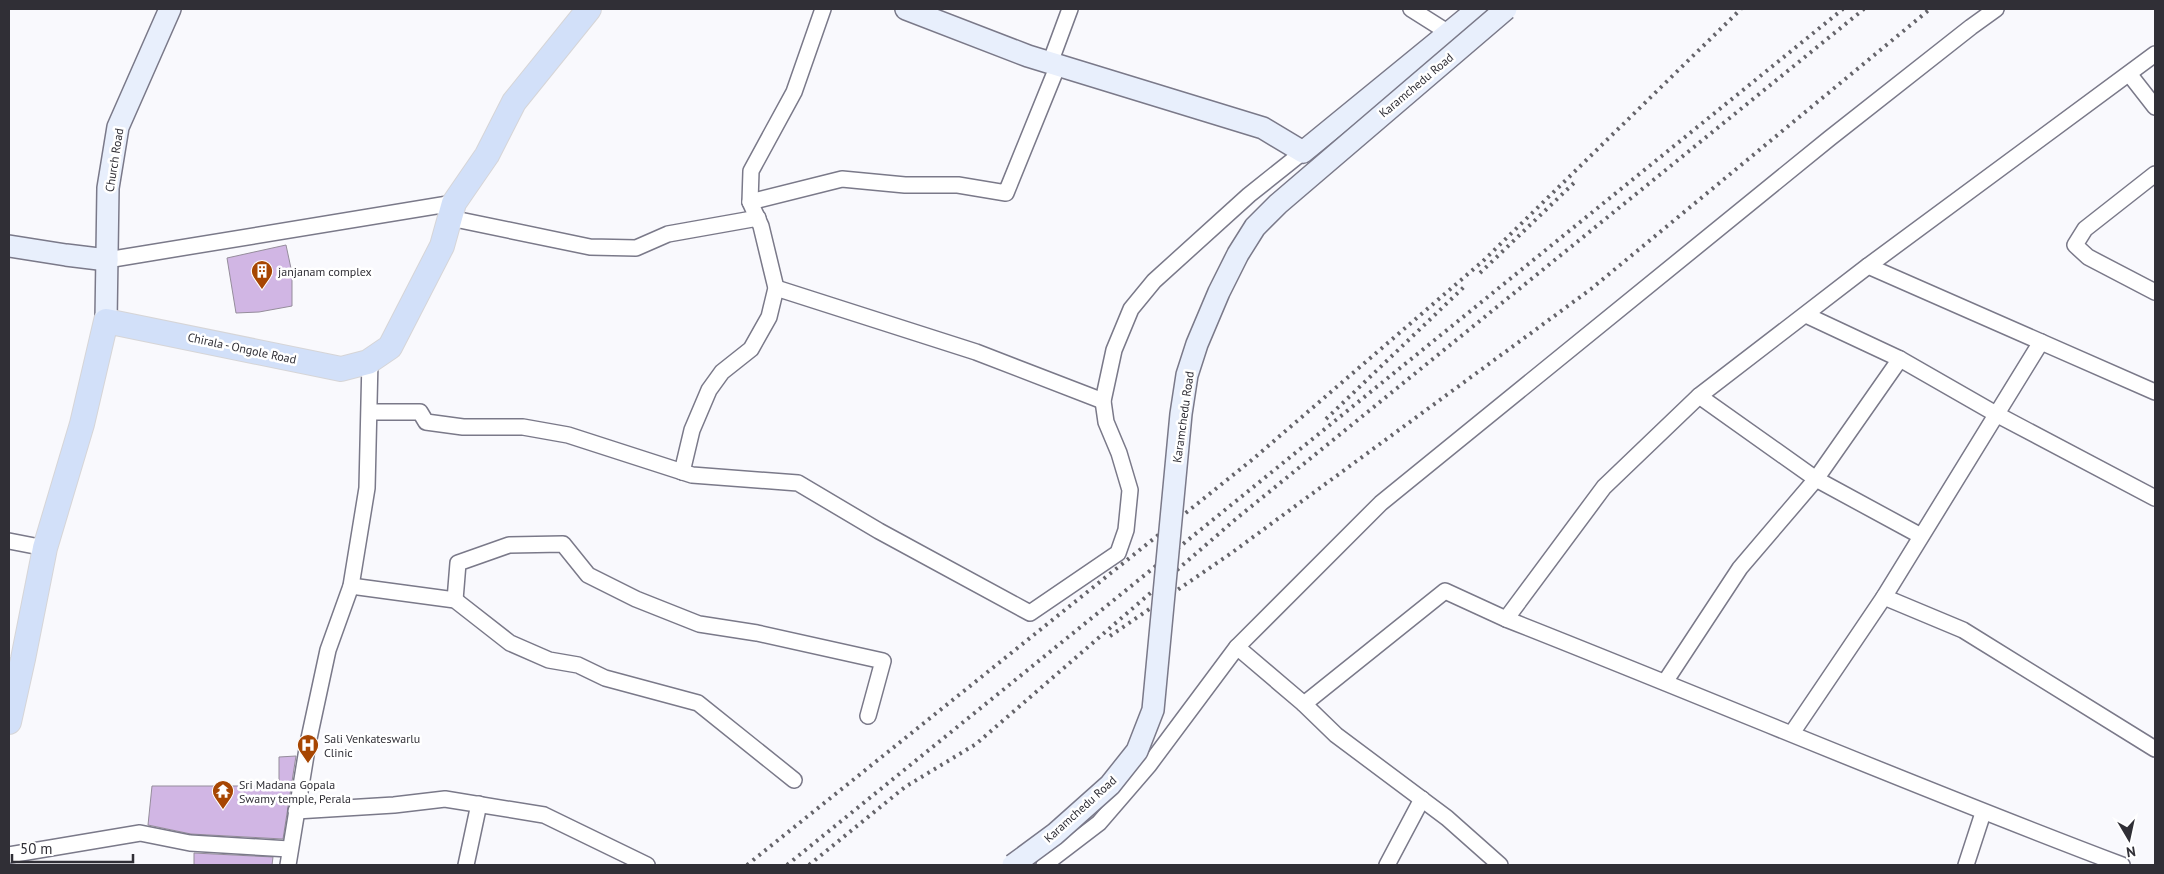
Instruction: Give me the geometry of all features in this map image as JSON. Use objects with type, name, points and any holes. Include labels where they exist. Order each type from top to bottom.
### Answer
[{"type":"main road","name":"Chirala - Ongole Road","points":[[106,321],[341,369],[370,360],[390,347],[442,246],[452,210],[487,154],[514,102],[589,9]]},
{"type":"main road","points":[[10,709],[45,548],[82,424],[106,321]]},
{"type":"street","name":"Church Road","points":[[106,321],[108,188],[118,126],[170,9]]},
{"type":"street","points":[[682,472],[692,430],[709,390],[722,372],[751,350],[769,317],[776,288],[758,218],[750,202],[751,170],[794,92],[823,9]]},
{"type":"street","points":[[906,9],[1054,64],[1264,128],[1303,152]]},
{"type":"street","points":[[750,202],[842,180],[905,185],[958,185],[1006,194],[1054,64],[1070,9]]},
{"type":"street","points":[[1411,9],[1449,33]]},
{"type":"street","points":[[370,412],[420,412],[426,422],[463,427],[522,427],[568,435],[692,475],[798,483],[878,531],[1030,613],[1118,553],[1126,530],[1130,490],[1119,453],[1106,422],[1103,401],[1114,350],[1131,309],[1154,281],[1249,195],[1478,9]]},
{"type":"street","name":"Karamchedu Road","points":[[1013,865],[1055,834],[1110,785],[1137,751],[1153,710],[1182,414],[1188,376],[1197,344],[1238,254],[1255,227],[1278,204],[1506,9]]},
{"type":"street","points":[[1044,865],[1105,816],[1149,765],[1237,647],[1381,503],[1830,138],[1970,27],[1996,9]]},
{"type":"street","points":[[1506,619],[1604,487],[1699,396],[1868,266],[2130,75],[2155,54]]},
{"type":"street","points":[[2130,75],[2155,107]]},
{"type":"street","points":[[2155,174],[2085,229],[2075,245],[2088,257],[2155,292]]},
{"type":"street","points":[[9,246],[66,256],[107,260],[452,210],[590,248],[636,248],[668,234],[758,218]]},
{"type":"street","points":[[1868,266],[2155,392]]},
{"type":"street","points":[[776,288],[976,352],[1103,401]]},
{"type":"street","points":[[1806,315],[1900,359],[1996,414],[2155,498]]},
{"type":"street","points":[[1792,733],[1884,597],[2041,342]]},
{"type":"street","points":[[1665,682],[1740,568],[1816,479],[1900,359]]},
{"type":"street","points":[[288,865],[289,849],[308,743],[328,650],[351,586],[367,488],[370,360]]},
{"type":"street","points":[[1699,396],[1816,479],[1921,536]]},
{"type":"street","points":[[9,541],[45,548]]},
{"type":"street","points":[[455,600],[458,563],[509,545],[563,544],[588,575],[636,599],[699,624],[757,633],[884,661],[868,716]]},
{"type":"street","points":[[351,586],[455,600],[510,643],[549,660],[578,665],[605,678],[698,703],[794,780]]},
{"type":"street","points":[[1304,704],[1445,591],[1506,619],[1792,733],[1983,813],[2122,865]]},
{"type":"street","points":[[1884,597],[1963,630],[2155,749]]},
{"type":"street","points":[[1237,647],[1304,704],[1336,735],[1447,818],[1500,865]]},
{"type":"street","points":[[296,811],[394,805],[445,799],[479,804],[544,816],[647,865]]},
{"type":"street","points":[[1387,865],[1422,800]]},
{"type":"street","points":[[466,865],[479,804]]},
{"type":"street","points":[[1966,865],[1983,813]]},
{"type":"street","points":[[9,855],[140,833],[190,843],[289,849]]},
{"type":"building","name":"janjanam complex","points":[[286,245],[292,273],[292,306],[259,312],[236,313],[227,258]]},
{"type":"building","name":"Sri Madana Gopala Swamy temple, Perala","points":[[296,756],[283,839],[191,834],[148,825],[152,786],[279,786],[279,757]]},
{"type":"building","points":[[194,853],[273,857],[272,865],[194,865]]},
{"type":"railway","points":[[747,865],[1253,459],[1483,261],[1741,9]]},
{"type":"railway","points":[[787,865],[1843,9]]},
{"type":"railway","points":[[809,865],[905,787],[976,744],[1237,518],[1864,9]]},
{"type":"railway","points":[[1110,636],[1230,554],[1591,289],[1930,9]]},
{"type":"railway","points":[[1480,273],[1576,181]]},
{"type":"railway","points":[[1326,419],[1465,286]]},
{"type":"place","name":"janjanam complex","points":[[262,290]]},
{"type":"place","name":"Sali Venkateswarlu Clinic","points":[[308,764]]},
{"type":"place","name":"Sri Madana Gopala Swamy temple, Perala","points":[[223,810]]}]
